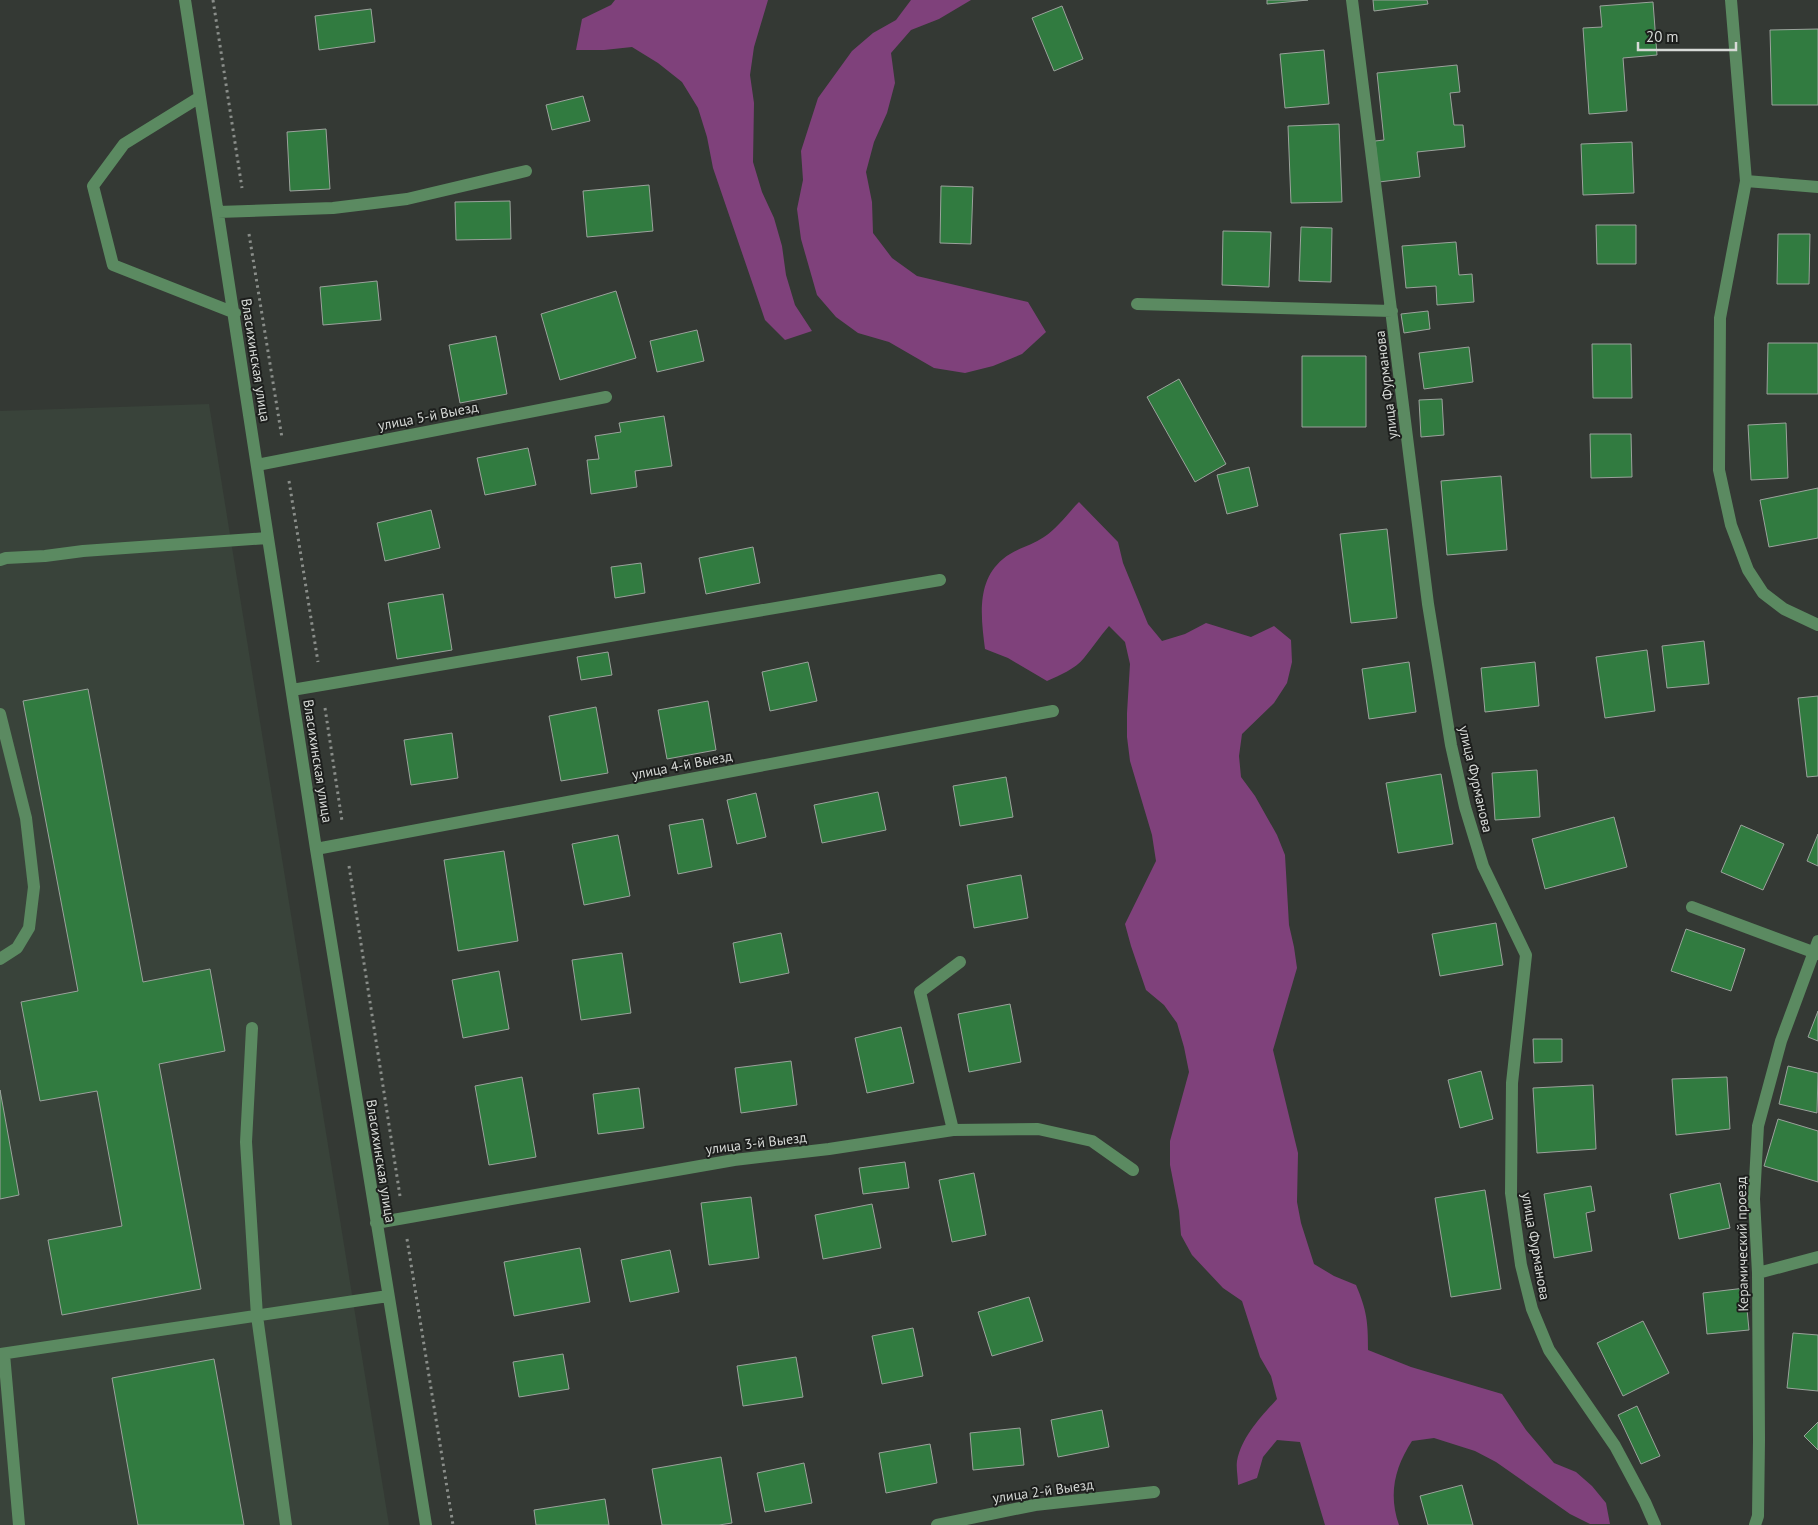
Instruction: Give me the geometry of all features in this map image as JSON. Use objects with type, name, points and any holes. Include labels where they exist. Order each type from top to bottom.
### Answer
[{"type":"street","name":"Власихинская улица","points":[[185,0],[316,849],[426,1525]]},
{"type":"street","name":"улица Фурманова","points":[[1352,0],[1428,604],[1451,745],[1465,806],[1483,866],[1526,955],[1512,1093],[1511,1193],[1521,1265],[1532,1308],[1549,1350],[1615,1446],[1655,1525]]},
{"type":"street","points":[[1731,0],[1746,181],[1720,318],[1719,470],[1731,525],[1748,570],[1763,593],[1784,609],[1818,625]]},
{"type":"street","points":[[200,97],[124,144],[93,186],[113,265],[234,314]]},
{"type":"street","points":[[218,212],[333,208],[407,199],[526,171]]},
{"type":"street","points":[[1746,181],[1818,187]]},
{"type":"street","points":[[1137,304],[1392,311]]},
{"type":"street","name":"улица 5-й Выезд","points":[[257,465],[606,397]]},
{"type":"street","points":[[0,560],[83,551],[267,538]]},
{"type":"street","points":[[292,690],[940,580]]},
{"type":"street","name":"улица 4-й Выезд","points":[[316,849],[1053,711]]},
{"type":"street","points":[[0,714],[26,818],[34,887],[29,928],[17,948],[0,959]]},
{"type":"street","points":[[1692,907],[1816,949]]},
{"type":"street","name":"Керамический проезд","points":[[1755,1525],[1758,1516],[1760,1440],[1758,1273],[1754,1199],[1758,1126],[1781,1041],[1816,949]]},
{"type":"street","points":[[953,1130],[920,992],[960,962]]},
{"type":"street","points":[[252,1028],[246,1142],[258,1316],[286,1525]]},
{"type":"street","name":"улица 3-й Выезд","points":[[376,1223],[734,1160],[830,1149],[953,1130],[1038,1129],[1092,1141],[1134,1170]]},
{"type":"street","points":[[1758,1273],[1818,1257]]},
{"type":"street","points":[[19,1525],[2,1354],[388,1296]]},
{"type":"street","name":"улица 2-й Выезд","points":[[937,1525],[1035,1505],[1154,1492]]},
{"type":"path","points":[[213,0],[453,1525]]},
{"type":"shaded area","points":[[615,0],[768,0],[754,47],[750,75],[754,103],[753,162],[762,192],[774,218],[782,246],[786,275],[795,305],[812,331],[785,340],[765,320],[713,168],[707,137],[698,108],[682,82],[658,63],[632,47],[576,50],[582,19],[611,5]]},
{"type":"shaded area","points":[[911,0],[971,0],[939,19],[911,30],[891,53],[895,83],[887,113],[874,142],[866,172],[872,202],[873,233],[892,258],[917,276],[1028,302],[1046,332],[1022,354],[993,366],[965,373],[934,368],[889,342],[858,333],[836,317],[817,295],[801,239],[797,209],[803,180],[801,151],[818,98],[852,51],[873,33],[896,20]]},
{"type":"shaded area","points":[[209,404],[389,1525],[0,1525],[0,411]]},
{"type":"shaded area","points":[[1079,502],[1118,542],[1123,563],[1148,624],[1162,641],[1185,634],[1206,623],[1251,637],[1274,626],[1291,640],[1292,662],[1287,683],[1274,703],[1242,734],[1239,756],[1241,777],[1255,796],[1277,835],[1285,855],[1289,925],[1297,968],[1273,1050],[1298,1153],[1297,1202],[1301,1223],[1314,1264],[1334,1276],[1356,1285],[1363,1302],[1366,1317],[1368,1350],[1411,1367],[1502,1394],[1526,1430],[1554,1463],[1576,1472],[1592,1486],[1606,1503],[1610,1524],[1590,1524],[1570,1514],[1496,1462],[1475,1451],[1434,1438],[1412,1441],[1401,1461],[1394,1492],[1399,1525],[1325,1525],[1300,1442],[1277,1440],[1263,1457],[1257,1478],[1238,1485],[1237,1461],[1243,1443],[1253,1427],[1277,1399],[1271,1376],[1260,1357],[1242,1301],[1223,1288],[1192,1255],[1181,1235],[1179,1211],[1170,1165],[1170,1141],[1189,1072],[1177,1023],[1164,1005],[1146,990],[1125,924],[1156,861],[1152,835],[1130,761],[1127,713],[1130,664],[1125,642],[1109,626],[1080,662],[1047,681],[1008,658],[985,649],[982,601],[988,578],[994,568],[1007,556],[1049,534]]},
{"type":"building","points":[[1267,0],[1308,0],[1267,4]]},
{"type":"building","points":[[1373,0],[1427,0],[1428,4],[1374,11]]},
{"type":"building","points":[[1653,2],[1657,55],[1623,58],[1627,111],[1589,114],[1583,28],[1602,27],[1600,6]]},
{"type":"building","points":[[1062,6],[1083,59],[1054,71],[1032,18]]},
{"type":"building","points":[[371,9],[375,42],[319,50],[315,16]]},
{"type":"building","points":[[1818,29],[1818,105],[1772,105],[1770,30]]},
{"type":"building","points":[[1324,50],[1329,104],[1285,108],[1280,54]]},
{"type":"building","points":[[1457,65],[1460,92],[1450,93],[1454,125],[1463,125],[1465,147],[1417,152],[1420,177],[1379,182],[1375,141],[1384,140],[1377,73]]},
{"type":"building","points":[[583,96],[590,121],[552,130],[546,105]]},
{"type":"building","points":[[1339,124],[1342,202],[1291,203],[1288,126]]},
{"type":"building","points":[[326,129],[330,189],[290,191],[287,132]]},
{"type":"building","points":[[1632,142],[1634,193],[1583,195],[1581,144]]},
{"type":"building","points":[[649,185],[653,231],[587,237],[583,191]]},
{"type":"building","points":[[941,186],[973,187],[971,244],[940,243]]},
{"type":"building","points":[[510,201],[511,239],[456,240],[455,202]]},
{"type":"building","points":[[1596,225],[1636,225],[1636,264],[1597,264]]},
{"type":"building","points":[[1301,227],[1332,228],[1331,282],[1299,281]]},
{"type":"building","points":[[1223,231],[1271,232],[1269,287],[1222,285]]},
{"type":"building","points":[[1778,234],[1810,234],[1809,284],[1777,284]]},
{"type":"building","points":[[1456,242],[1459,275],[1472,274],[1474,302],[1437,305],[1436,286],[1406,288],[1402,246]]},
{"type":"building","points":[[377,281],[381,320],[323,325],[320,287]]},
{"type":"building","points":[[616,291],[636,358],[560,380],[541,314]]},
{"type":"building","points":[[1428,311],[1430,329],[1404,333],[1401,314]]},
{"type":"building","points":[[697,330],[704,361],[657,372],[650,341]]},
{"type":"building","points":[[496,336],[507,394],[460,403],[449,345]]},
{"type":"building","points":[[1768,343],[1818,343],[1818,394],[1767,394]]},
{"type":"building","points":[[1592,344],[1631,344],[1632,398],[1593,398]]},
{"type":"building","points":[[1469,347],[1473,382],[1424,389],[1419,353]]},
{"type":"building","points":[[1302,356],[1366,356],[1366,427],[1302,427]]},
{"type":"building","points":[[1179,379],[1226,464],[1195,482],[1147,397]]},
{"type":"building","points":[[1442,399],[1444,435],[1421,437],[1419,400]]},
{"type":"building","points":[[664,416],[672,466],[635,471],[637,487],[591,494],[587,460],[599,459],[595,436],[621,432],[619,423]]},
{"type":"building","points":[[1786,423],[1788,478],[1751,480],[1748,425]]},
{"type":"building","points":[[1590,434],[1631,434],[1632,477],[1591,478]]},
{"type":"building","points":[[528,448],[536,485],[485,495],[477,458]]},
{"type":"building","points":[[1249,467],[1258,506],[1227,514],[1217,475]]},
{"type":"building","points":[[1501,476],[1507,550],[1447,555],[1441,481]]},
{"type":"building","points":[[1818,488],[1818,538],[1769,547],[1760,500]]},
{"type":"building","points":[[431,510],[440,548],[385,561],[377,523]]},
{"type":"building","points":[[1387,529],[1397,618],[1351,623],[1340,534]]},
{"type":"building","points":[[753,547],[760,583],[706,594],[699,558]]},
{"type":"building","points":[[641,563],[645,593],[615,598],[611,567]]},
{"type":"building","points":[[443,594],[452,650],[397,659],[388,603]]},
{"type":"building","points":[[1704,641],[1709,684],[1667,688],[1662,646]]},
{"type":"building","points":[[1647,650],[1655,711],[1605,718],[1596,657]]},
{"type":"building","points":[[608,652],[612,675],[581,680],[577,657]]},
{"type":"building","points":[[808,662],[817,701],[770,711],[762,672]]},
{"type":"building","points":[[1409,662],[1416,712],[1369,719],[1362,669]]},
{"type":"building","points":[[1535,662],[1539,706],[1485,712],[1481,668]]},
{"type":"building","points":[[88,689],[143,982],[210,969],[225,1051],[159,1064],[201,1289],[62,1315],[48,1240],[122,1226],[97,1091],[40,1101],[21,1002],[78,991],[23,701]]},
{"type":"building","points":[[1818,696],[1818,776],[1807,777],[1798,698]]},
{"type":"building","points":[[708,701],[716,750],[667,759],[658,710]]},
{"type":"building","points":[[596,707],[608,773],[561,781],[549,716]]},
{"type":"building","points":[[452,733],[458,778],[411,785],[404,740]]},
{"type":"building","points":[[1537,770],[1540,817],[1495,820],[1492,773]]},
{"type":"building","points":[[1441,774],[1453,844],[1398,853],[1386,783]]},
{"type":"building","points":[[1006,777],[1013,817],[960,826],[953,786]]},
{"type":"building","points":[[878,792],[886,830],[822,843],[814,805]]},
{"type":"building","points":[[756,793],[766,837],[737,844],[727,800]]},
{"type":"building","points":[[1614,817],[1627,867],[1545,889],[1532,839]]},
{"type":"building","points":[[703,819],[712,867],[678,874],[669,825]]},
{"type":"building","points":[[1741,825],[1784,844],[1763,890],[1721,872]]},
{"type":"building","points":[[1818,834],[1818,866],[1807,861]]},
{"type":"building","points":[[618,835],[630,896],[584,905],[572,844]]},
{"type":"building","points":[[504,851],[518,941],[458,951],[444,860]]},
{"type":"building","points":[[1021,875],[1028,918],[974,928],[967,885]]},
{"type":"building","points":[[1496,923],[1503,965],[1440,976],[1432,934]]},
{"type":"building","points":[[1686,929],[1745,949],[1731,991],[1671,971]]},
{"type":"building","points":[[781,933],[789,973],[740,983],[733,943]]},
{"type":"building","points":[[622,953],[631,1013],[581,1020],[572,960]]},
{"type":"building","points":[[499,971],[509,1029],[463,1038],[452,980]]},
{"type":"building","points":[[1010,1004],[1021,1062],[969,1072],[958,1014]]},
{"type":"building","points":[[1818,1011],[1818,1041],[1808,1037]]},
{"type":"building","points":[[901,1027],[914,1083],[867,1093],[855,1038]]},
{"type":"building","points":[[1533,1039],[1562,1039],[1562,1062],[1534,1063]]},
{"type":"building","points":[[791,1061],[797,1105],[741,1113],[735,1068]]},
{"type":"building","points":[[1788,1066],[1818,1073],[1817,1113],[1779,1104]]},
{"type":"building","points":[[1481,1071],[1493,1119],[1460,1128],[1448,1080]]},
{"type":"building","points":[[522,1077],[536,1157],[489,1165],[475,1086]]},
{"type":"building","points":[[1727,1077],[1730,1129],[1676,1135],[1672,1079]]},
{"type":"building","points":[[1593,1085],[1596,1149],[1537,1153],[1533,1088]]},
{"type":"building","points":[[639,1088],[644,1128],[598,1134],[593,1094]]},
{"type":"building","points":[[0,1090],[19,1195],[0,1199]]},
{"type":"building","points":[[1778,1119],[1818,1131],[1818,1182],[1764,1166]]},
{"type":"building","points":[[905,1162],[909,1188],[863,1194],[859,1168]]},
{"type":"building","points":[[974,1173],[986,1235],[952,1242],[939,1180]]},
{"type":"building","points":[[1720,1183],[1730,1228],[1679,1239],[1670,1194]]},
{"type":"building","points":[[1591,1186],[1595,1211],[1586,1213],[1592,1251],[1554,1258],[1544,1194]]},
{"type":"building","points":[[1485,1190],[1501,1289],[1451,1297],[1435,1198]]},
{"type":"building","points":[[751,1197],[759,1258],[709,1265],[701,1203]]},
{"type":"building","points":[[872,1204],[881,1248],[823,1259],[815,1215]]},
{"type":"building","points":[[580,1248],[590,1302],[514,1316],[504,1262]]},
{"type":"building","points":[[670,1250],[679,1292],[630,1302],[621,1260]]},
{"type":"building","points":[[1745,1288],[1749,1330],[1707,1334],[1703,1293]]},
{"type":"building","points":[[1029,1297],[1043,1341],[992,1356],[978,1312]]},
{"type":"building","points":[[1643,1321],[1669,1373],[1623,1396],[1597,1343]]},
{"type":"building","points":[[913,1328],[923,1376],[882,1384],[872,1336]]},
{"type":"building","points":[[1793,1333],[1818,1335],[1818,1391],[1787,1388]]},
{"type":"building","points":[[563,1354],[569,1389],[519,1397],[513,1362]]},
{"type":"building","points":[[796,1357],[803,1397],[743,1406],[737,1366]]},
{"type":"building","points":[[214,1359],[244,1525],[138,1525],[112,1378]]},
{"type":"building","points":[[1637,1406],[1660,1456],[1641,1464],[1618,1415]]},
{"type":"building","points":[[1102,1410],[1109,1447],[1058,1457],[1051,1420]]},
{"type":"building","points":[[1818,1422],[1818,1450],[1804,1436]]},
{"type":"building","points":[[1020,1428],[1024,1465],[973,1470],[970,1433]]},
{"type":"building","points":[[930,1444],[937,1483],[886,1493],[879,1453]]},
{"type":"building","points":[[721,1457],[732,1523],[719,1525],[662,1525],[652,1469]]},
{"type":"building","points":[[804,1463],[812,1503],[765,1512],[757,1473]]},
{"type":"building","points":[[1462,1485],[1473,1525],[1428,1525],[1420,1496]]},
{"type":"building","points":[[605,1499],[609,1525],[536,1525],[534,1510]]}]
